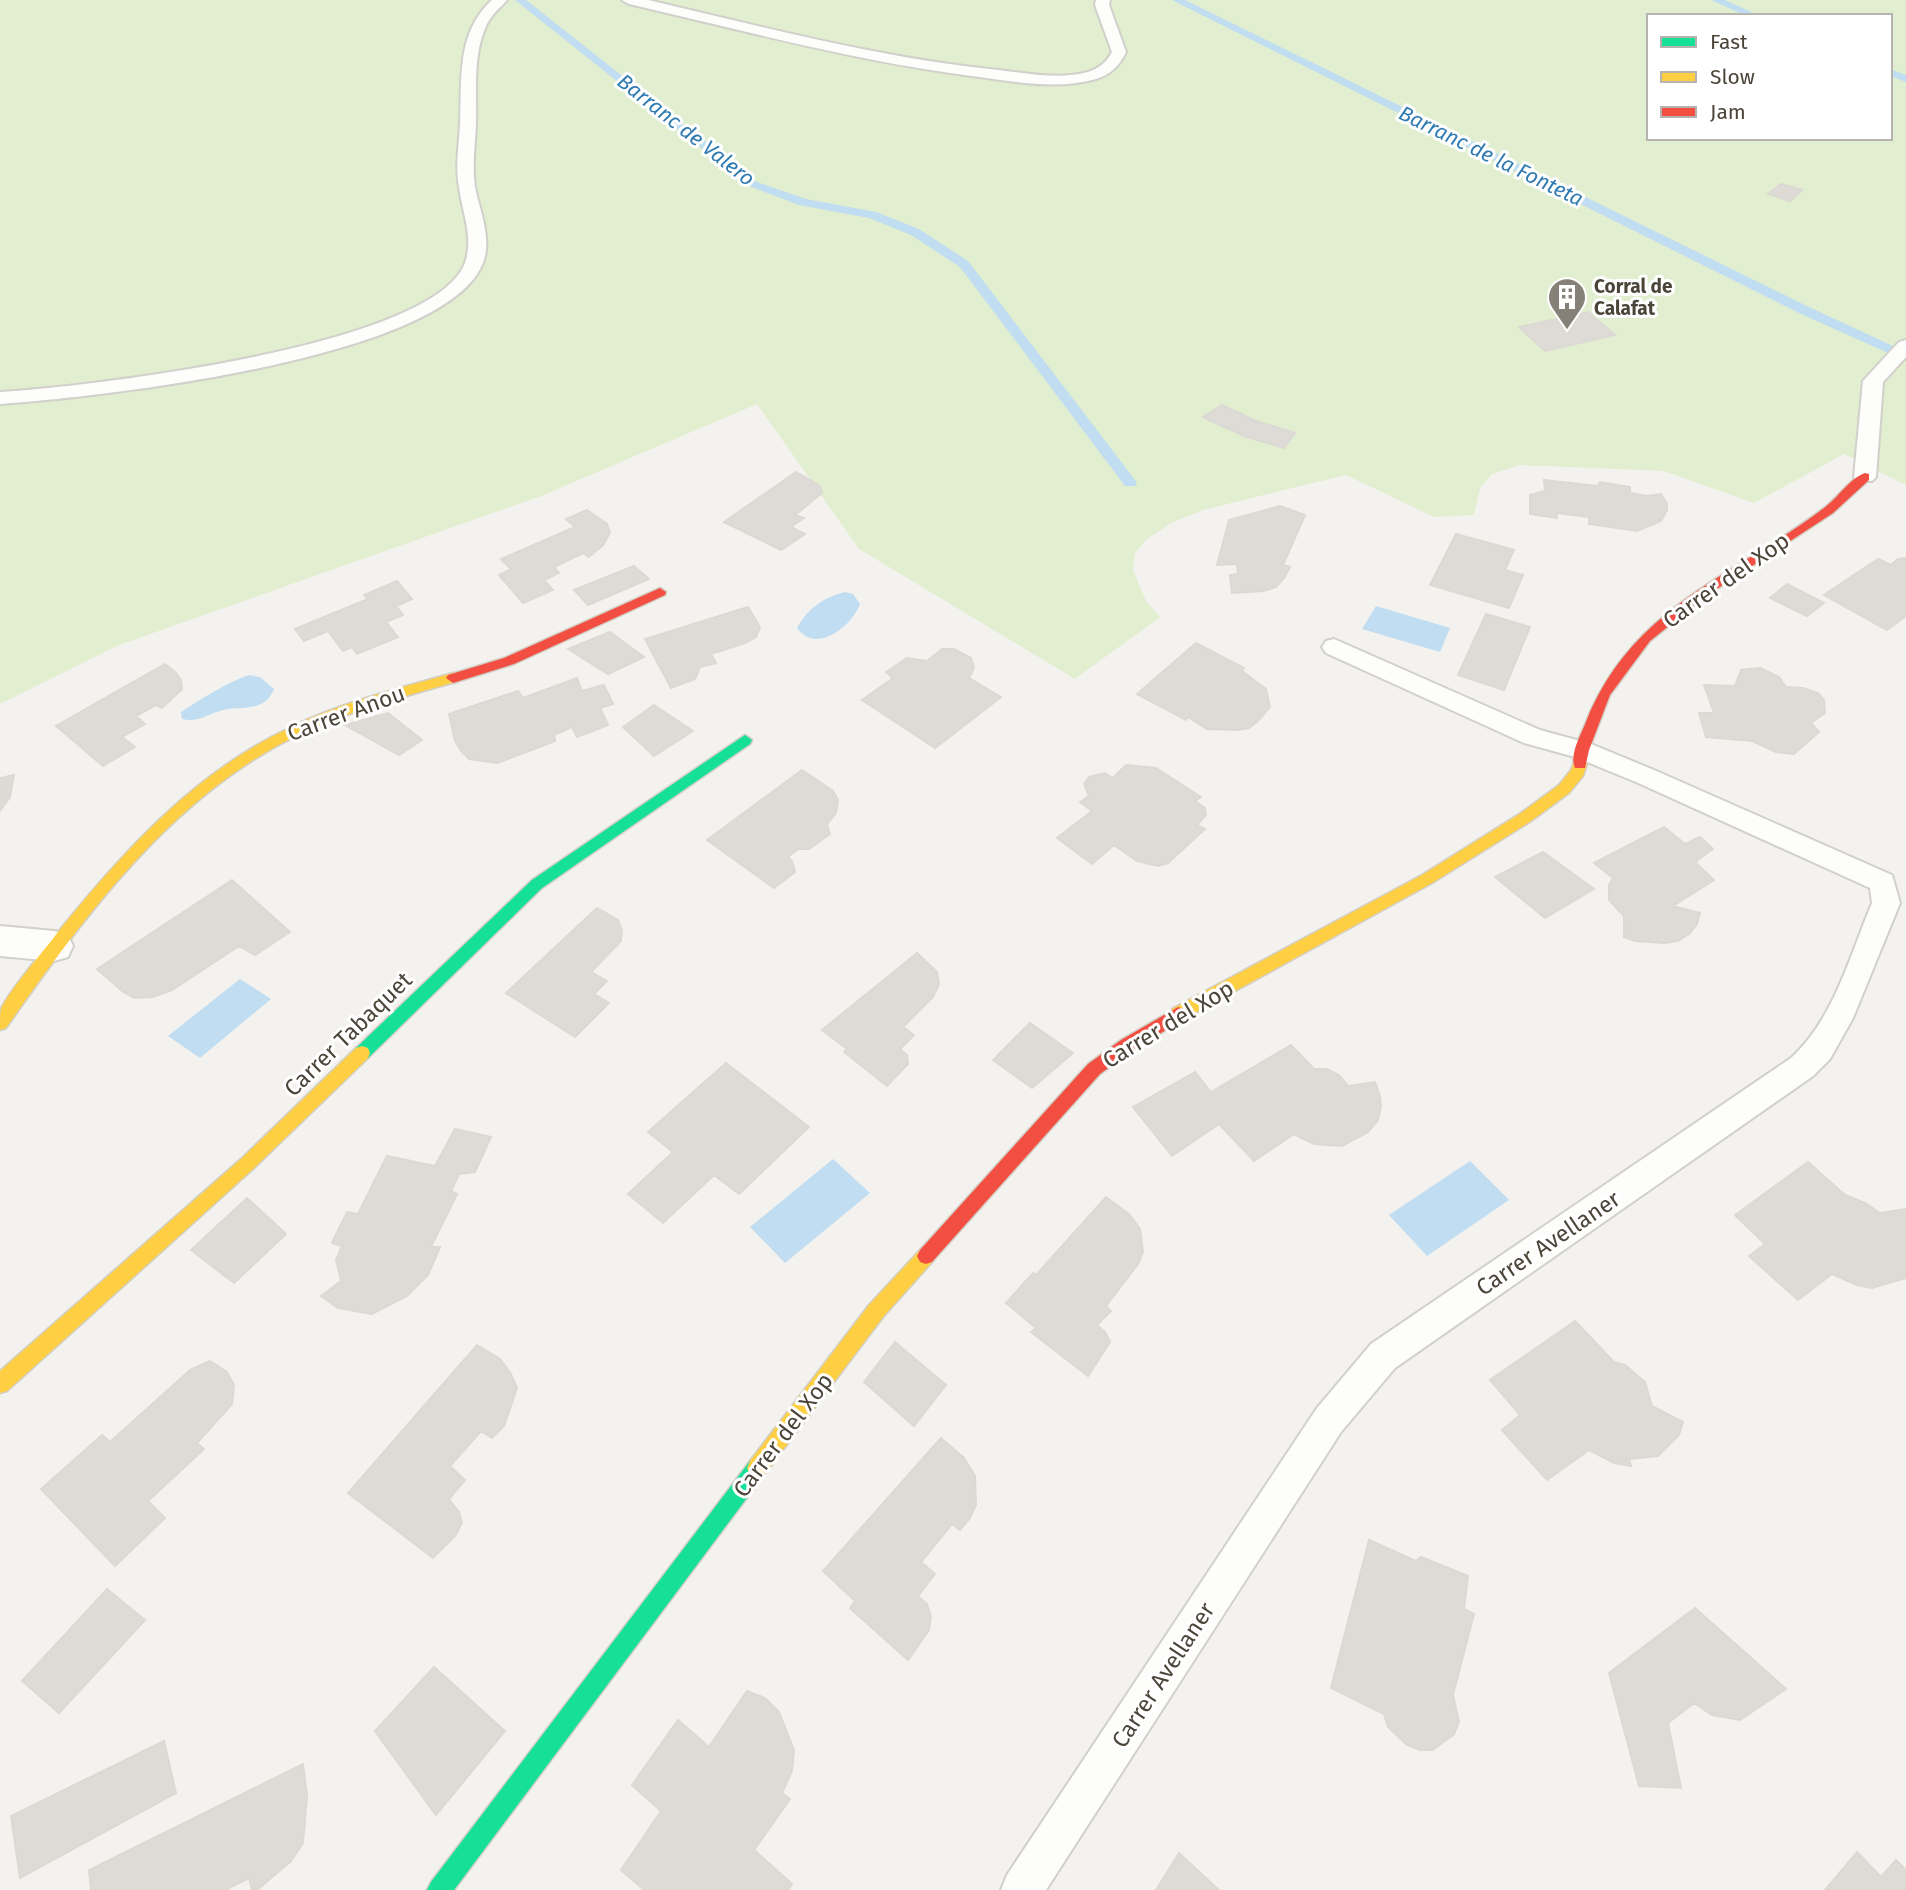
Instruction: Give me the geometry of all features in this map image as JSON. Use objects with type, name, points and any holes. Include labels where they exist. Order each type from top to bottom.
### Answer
[{"type":"street","name":"Carrer del Xop","points":[[439,1890],[876,1311],[1094,1069],[1173,1017],[1427,879],[1526,817],[1564,789],[1578,772],[1582,750],[1604,694],[1645,638],[1701,593],[1829,510],[1865,477]]},
{"type":"street","name":"Carrer Anou","points":[[0,1023],[54,946],[136,852],[214,780],[273,741],[340,712],[509,661],[660,592]]},
{"type":"street","name":"Carrer Tabaquet","points":[[0,1384],[247,1164],[537,884],[745,740]]},
{"type":"street","points":[[0,941],[54,946]]},
{"type":"lane","points":[[0,398],[142,383],[310,351],[402,320],[441,300],[461,286],[473,268],[478,239],[467,186],[465,155],[470,58],[484,14],[500,0]]},
{"type":"lane","points":[[629,0],[853,54],[936,68],[1052,79],[1087,77],[1100,72],[1116,60],[1119,52],[1102,5],[1103,0]]},
{"type":"lane","name":"Carrer del Xop","points":[[1865,477],[1872,381],[1906,346]]},
{"type":"lane","points":[[1334,647],[1532,737],[1582,750]]},
{"type":"lane","name":"Carrer Avellaner","points":[[1022,1890],[1329,1420],[1366,1373],[1383,1356],[1802,1067],[1820,1050],[1838,1018],[1886,903],[1882,882],[1582,750]]},
{"type":"green space","points":[[0,0],[1906,0],[1906,485],[1844,454],[1754,503],[1664,471],[1520,465],[1492,474],[1480,488],[1474,515],[1434,517],[1346,475],[1203,510],[1171,523],[1147,539],[1135,553],[1133,570],[1146,601],[1160,617],[1075,679],[859,549],[757,404],[541,496],[119,645],[0,704]]},
{"type":"water","points":[[845,592],[853,594],[860,604],[842,628],[823,638],[814,639],[805,636],[797,628],[817,605]]},
{"type":"water","points":[[1376,606],[1450,628],[1440,652],[1362,629]]},
{"type":"water","points":[[249,675],[260,677],[274,689],[264,702],[250,707],[227,709],[198,719],[182,719],[181,712],[222,687]]},
{"type":"water","points":[[240,979],[271,999],[200,1058],[168,1036]]},
{"type":"water","points":[[833,1159],[870,1193],[785,1263],[750,1227]]},
{"type":"water","points":[[1470,1161],[1509,1200],[1427,1256],[1389,1215]]},
{"type":"building","points":[[1781,184],[1802,190],[1790,201],[1768,194]]},
{"type":"building","name":"Corral de Calafat","points":[[1588,312],[1615,335],[1545,351],[1519,327]]},
{"type":"building","points":[[1222,405],[1256,421],[1295,433],[1284,448],[1244,436],[1203,417]]},
{"type":"building","points":[[796,472],[820,486],[822,493],[795,515],[804,518],[791,527],[805,534],[781,550],[724,522]]},
{"type":"building","points":[[1544,480],[1598,486],[1600,482],[1630,487],[1630,493],[1647,496],[1661,494],[1667,504],[1667,510],[1661,521],[1637,531],[1589,524],[1589,517],[1557,513],[1557,518],[1530,514],[1530,495],[1545,491]]},
{"type":"building","points":[[1280,506],[1305,515],[1283,565],[1290,567],[1285,577],[1276,587],[1264,591],[1232,593],[1230,575],[1238,574],[1237,564],[1217,565],[1229,520]]},
{"type":"building","points":[[587,510],[607,524],[610,533],[603,545],[589,557],[583,553],[554,567],[559,573],[544,580],[553,590],[523,603],[499,575],[511,569],[501,559],[575,527],[566,519]]},
{"type":"building","points":[[1456,534],[1514,550],[1505,570],[1523,575],[1509,608],[1430,585]]},
{"type":"building","points":[[1906,558],[1906,616],[1887,630],[1824,595],[1878,559],[1891,565],[1898,559]]},
{"type":"building","points":[[634,566],[649,579],[588,605],[574,590]]},
{"type":"building","points":[[397,581],[412,599],[396,606],[403,615],[386,622],[398,637],[357,654],[352,647],[343,651],[328,631],[304,641],[295,629],[368,599],[364,595]]},
{"type":"building","points":[[1787,584],[1824,603],[1807,616],[1770,598]]},
{"type":"building","points":[[748,607],[760,627],[756,637],[711,654],[716,663],[700,667],[695,679],[671,688],[645,639]]},
{"type":"building","points":[[1486,614],[1530,627],[1504,690],[1458,675]]},
{"type":"building","points":[[610,632],[644,657],[608,674],[568,649]]},
{"type":"building","points":[[1196,643],[1244,668],[1242,671],[1266,689],[1270,707],[1249,728],[1207,729],[1188,717],[1186,720],[1137,694]]},
{"type":"building","points":[[942,649],[954,649],[971,658],[974,668],[969,678],[1001,697],[935,748],[862,700],[893,678],[886,672],[907,658],[927,661]]},
{"type":"building","points":[[165,664],[181,680],[182,689],[162,708],[156,705],[136,716],[145,724],[122,737],[135,747],[103,766],[56,726]]},
{"type":"building","points":[[1760,668],[1779,677],[1786,687],[1803,688],[1818,693],[1824,700],[1825,713],[1811,723],[1819,732],[1794,754],[1776,752],[1752,741],[1706,737],[1699,713],[1714,713],[1704,685],[1735,686],[1741,670]]},
{"type":"building","points":[[577,678],[582,691],[604,685],[613,704],[600,708],[608,725],[577,737],[572,727],[554,735],[555,741],[497,763],[469,759],[455,741],[449,714],[518,691],[523,698]]},
{"type":"building","points":[[654,705],[693,731],[654,756],[623,727]]},
{"type":"building","points":[[388,713],[422,740],[399,755],[345,725]]},
{"type":"building","points":[[1126,765],[1156,768],[1201,797],[1195,801],[1205,808],[1206,815],[1197,825],[1205,829],[1168,863],[1158,866],[1137,861],[1114,845],[1092,864],[1057,838],[1092,811],[1080,802],[1089,796],[1084,784],[1089,777],[1105,773],[1113,778]]},
{"type":"building","points":[[802,770],[833,791],[838,800],[836,813],[827,824],[830,834],[809,849],[798,849],[788,857],[795,872],[774,888],[707,840]]},
{"type":"building","points":[[14,775],[10,797],[0,811],[0,778]]},
{"type":"building","points":[[1664,827],[1685,844],[1700,837],[1713,849],[1695,862],[1714,880],[1673,906],[1700,913],[1697,924],[1690,933],[1678,941],[1635,941],[1624,937],[1624,916],[1609,900],[1609,885],[1613,878],[1594,863]]},
{"type":"building","points":[[1543,852],[1594,889],[1545,918],[1495,877]]},
{"type":"building","points":[[232,880],[290,932],[255,955],[239,946],[172,990],[153,997],[134,998],[97,969]]},
{"type":"building","points":[[597,908],[618,920],[622,930],[621,941],[591,972],[607,981],[594,994],[609,1003],[575,1037],[506,993]]},
{"type":"building","points":[[917,953],[937,972],[939,984],[933,997],[903,1027],[914,1035],[900,1049],[907,1055],[908,1064],[887,1086],[844,1052],[847,1049],[822,1030]]},
{"type":"building","points":[[1030,1023],[1073,1053],[1032,1088],[993,1060]]},
{"type":"building","points":[[1291,1045],[1314,1069],[1327,1069],[1339,1075],[1348,1086],[1375,1082],[1381,1107],[1378,1120],[1368,1132],[1342,1146],[1314,1144],[1294,1134],[1254,1161],[1219,1124],[1172,1156],[1133,1107],[1195,1072],[1211,1092]]},
{"type":"building","points":[[726,1063],[809,1127],[739,1194],[714,1175],[663,1223],[628,1194],[673,1152],[648,1132]]},
{"type":"building","points":[[455,1129],[491,1137],[475,1172],[459,1174],[451,1191],[457,1194],[431,1247],[440,1247],[428,1275],[407,1296],[372,1314],[338,1308],[321,1296],[341,1281],[336,1260],[342,1246],[332,1243],[347,1212],[358,1214],[387,1156],[435,1166]]},
{"type":"building","points":[[1808,1162],[1845,1195],[1880,1213],[1906,1209],[1906,1278],[1872,1288],[1857,1285],[1832,1274],[1798,1300],[1749,1256],[1765,1244],[1735,1215]]},
{"type":"building","points":[[1106,1197],[1129,1214],[1140,1229],[1143,1252],[1138,1264],[1106,1306],[1111,1311],[1097,1325],[1105,1332],[1110,1342],[1088,1376],[1031,1332],[1036,1328],[1006,1303],[1033,1273],[1036,1275]]},
{"type":"building","points":[[247,1198],[286,1234],[234,1283],[191,1250]]},
{"type":"building","points":[[1575,1321],[1614,1362],[1625,1365],[1645,1382],[1652,1406],[1683,1422],[1679,1435],[1658,1456],[1629,1459],[1631,1466],[1614,1463],[1589,1450],[1547,1480],[1502,1430],[1520,1415],[1490,1380]]},
{"type":"building","points":[[895,1342],[946,1385],[914,1426],[864,1382]]},
{"type":"building","points":[[477,1345],[500,1359],[517,1388],[504,1426],[492,1438],[481,1431],[450,1466],[465,1480],[449,1499],[459,1512],[462,1523],[455,1536],[433,1558],[348,1493]]},
{"type":"building","points":[[210,1361],[227,1372],[234,1385],[232,1404],[197,1443],[204,1449],[148,1501],[165,1518],[115,1566],[41,1489],[102,1435],[110,1442],[190,1370]]},
{"type":"building","points":[[941,1438],[964,1458],[975,1476],[976,1505],[960,1530],[952,1524],[921,1562],[935,1574],[918,1596],[927,1604],[931,1617],[929,1630],[908,1660],[850,1608],[855,1601],[823,1571]]},
{"type":"building","points":[[1369,1540],[1416,1561],[1421,1557],[1468,1576],[1464,1609],[1474,1614],[1453,1695],[1459,1722],[1454,1734],[1433,1750],[1420,1750],[1407,1745],[1388,1727],[1384,1714],[1331,1688]]},
{"type":"building","points":[[107,1589],[145,1620],[59,1713],[22,1681]]},
{"type":"building","points":[[1695,1608],[1786,1689],[1740,1720],[1712,1715],[1694,1703],[1668,1723],[1681,1788],[1639,1786],[1609,1673]]},
{"type":"building","points":[[434,1667],[505,1731],[436,1815],[375,1731]]},
{"type":"building","points":[[747,1691],[765,1698],[779,1712],[794,1750],[792,1771],[782,1793],[790,1799],[754,1850],[792,1884],[788,1890],[644,1890],[621,1870],[661,1811],[632,1785],[678,1720],[709,1747]]},
{"type":"building","points":[[164,1741],[176,1793],[20,1878],[11,1816]]},
{"type":"building","points":[[303,1764],[307,1796],[303,1843],[291,1861],[257,1890],[252,1890],[249,1878],[225,1890],[91,1890],[89,1870]]},
{"type":"building","points":[[1857,1852],[1881,1877],[1896,1860],[1906,1870],[1906,1890],[1825,1890]]},
{"type":"building","points":[[1179,1853],[1219,1890],[1156,1890]]},
{"type":"waterway","name":"Barranc de Valero","points":[[520,0],[753,184],[803,202],[872,215],[915,232],[964,264],[1130,483]]},
{"type":"waterway","name":"Barranc de la Fonteta","points":[[1177,0],[1806,311],[1906,357]]},
{"type":"waterway","points":[[1716,0],[1750,14]]},
{"type":"waterway","points":[[1892,73],[1906,79]]},
{"type":"traffic: fast","points":[[362,1053],[537,884],[745,740]]},
{"type":"traffic: fast","points":[[439,1890],[757,1468]]},
{"type":"traffic: slow","points":[[0,1023],[57,945],[122,867],[193,797],[232,767],[272,742],[315,721],[453,678]]},
{"type":"traffic: slow","points":[[1178,1014],[1427,879],[1526,817],[1564,789],[1578,772],[1580,764]]},
{"type":"traffic: slow","points":[[0,1384],[247,1164],[362,1053]]},
{"type":"traffic: slow","points":[[757,1468],[876,1311],[926,1256]]},
{"type":"traffic: jam","points":[[1580,764],[1582,750],[1604,694],[1645,638],[1701,593],[1829,510],[1865,477]]},
{"type":"traffic: jam","points":[[453,678],[509,661],[660,592]]},
{"type":"traffic: jam","points":[[926,1256],[1094,1069],[1178,1014]]},
{"type":"place","name":"Corral de Calafat","points":[[1567,331]]}]
